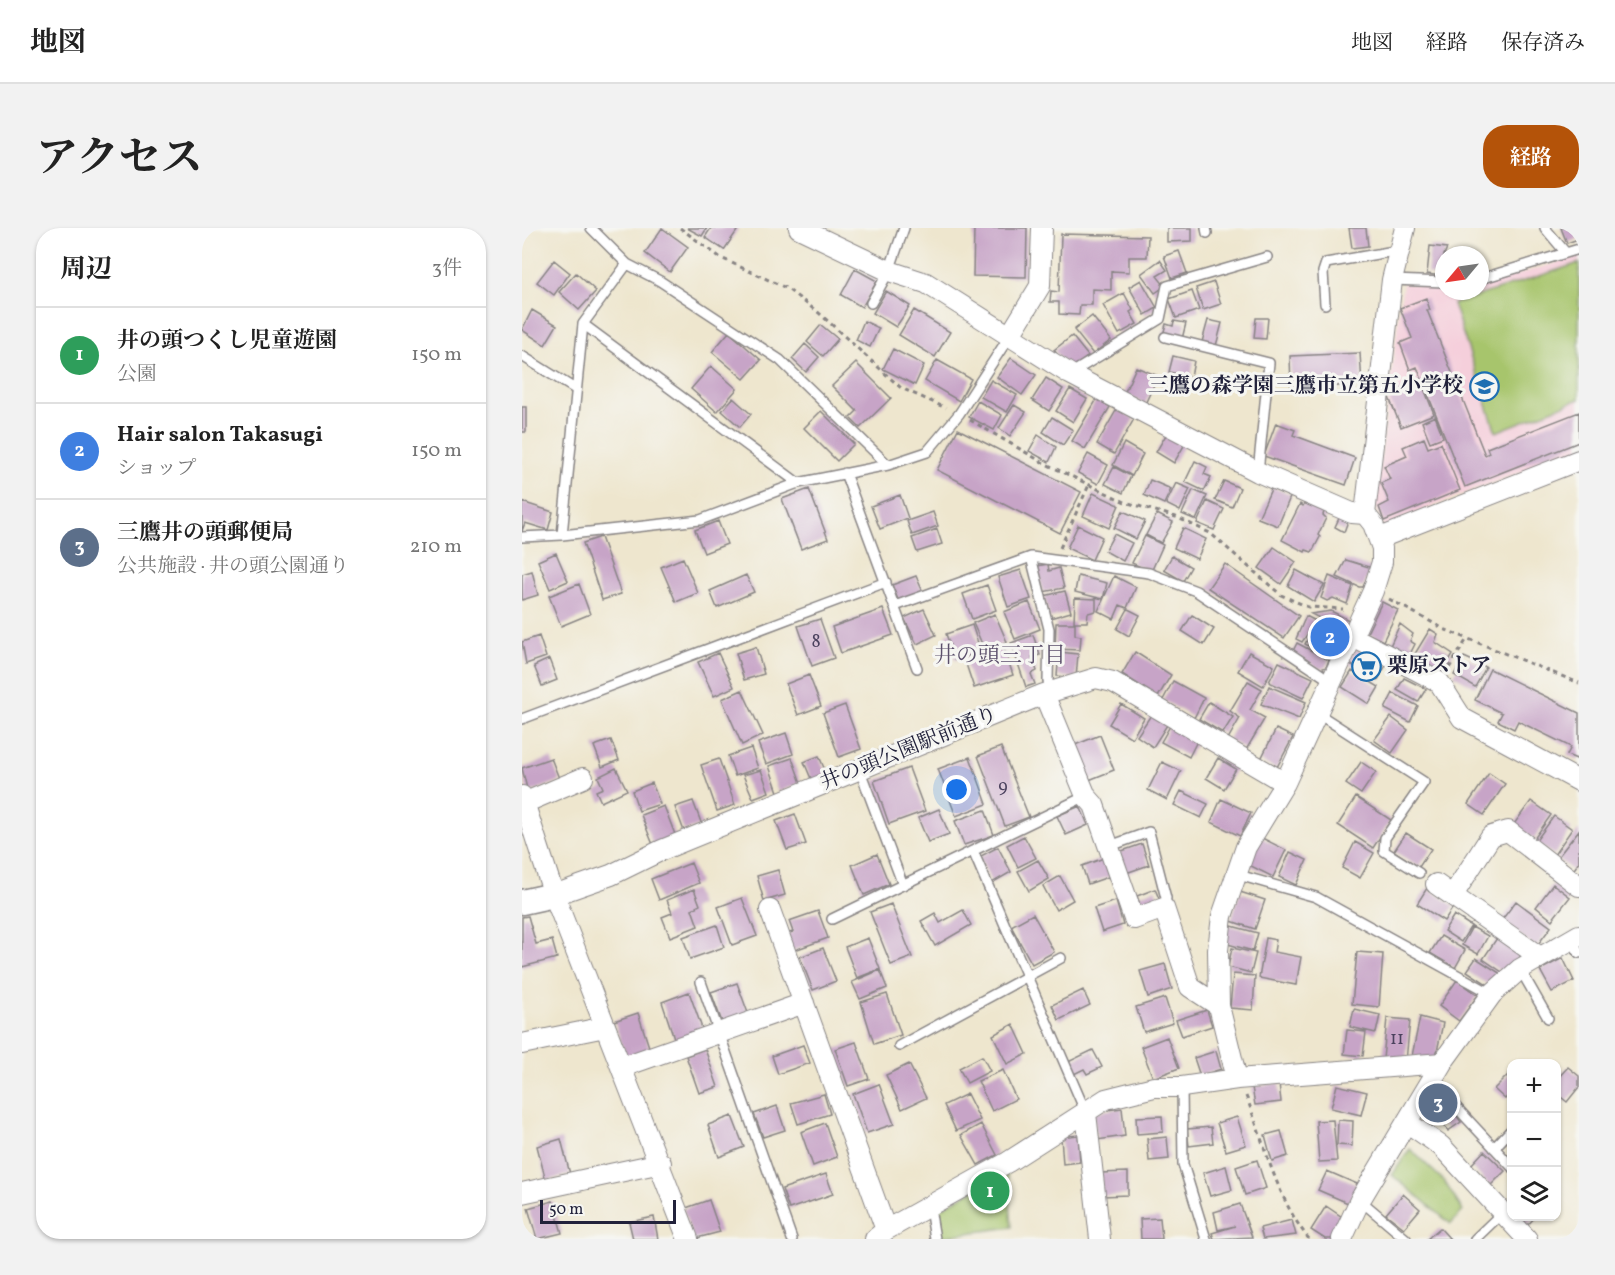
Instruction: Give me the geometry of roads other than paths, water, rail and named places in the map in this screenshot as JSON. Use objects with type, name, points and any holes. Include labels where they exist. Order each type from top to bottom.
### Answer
[{"type":"street","points":[[799,228],[822,234],[889,271],[926,283],[1009,338],[1070,374],[1258,472],[1352,513],[1365,514]]},
{"type":"street","points":[[1009,338],[1040,286],[1042,228]]},
{"type":"street","points":[[1237,1079],[1219,1006],[1218,950],[1222,916],[1234,874],[1254,831],[1285,783],[1353,637],[1373,591],[1382,562],[1380,538],[1365,514],[1392,280],[1405,228]]},
{"type":"street","points":[[1380,538],[1579,460]]},
{"type":"street","points":[[1353,637],[1439,682],[1462,718],[1579,781]]},
{"type":"street","name":"井の頭公園駅前通り","points":[[522,902],[554,895],[611,875],[662,850],[859,768],[1048,693],[1096,678],[1113,682],[1285,783]]},
{"type":"street","points":[[1048,693],[1086,796],[1094,805],[1110,846],[1134,919],[1164,908],[1190,987],[1219,1006]]},
{"type":"street","points":[[583,778],[523,800],[554,895],[661,1163],[688,1239]]},
{"type":"street","points":[[1453,895],[1491,836],[1508,831],[1579,886]]},
{"type":"street","points":[[1436,884],[1540,957]]},
{"type":"street","points":[[770,910],[804,1003],[880,1235],[930,1208],[1106,1099],[1154,1087],[1182,1087],[1237,1079],[1442,1063]]},
{"type":"street","points":[[1342,1239],[1360,1200],[1442,1063],[1492,994],[1520,969],[1540,957],[1576,942]]},
{"type":"street","points":[[622,1067],[804,1003]]},
{"type":"street","points":[[522,1044],[606,1027]]},
{"type":"street","points":[[1086,1113],[1100,1239]]},
{"type":"street","points":[[1408,1123],[1442,1146],[1527,1239]]},
{"type":"street","points":[[522,1193],[661,1163]]},
{"type":"lane","points":[[591,228],[627,264],[670,287],[780,360],[888,465]]},
{"type":"lane","points":[[871,303],[889,271],[904,228]]},
{"type":"lane","points":[[1545,228],[1566,253]]},
{"type":"lane","points":[[1489,276],[1579,249]]},
{"type":"lane","points":[[1326,304],[1323,272],[1326,263],[1400,250]]},
{"type":"lane","points":[[1070,374],[1160,319],[1167,286],[1267,257]]},
{"type":"lane","points":[[562,535],[583,324],[627,264]]},
{"type":"lane","points":[[1392,280],[1435,282]]},
{"type":"lane","points":[[583,324],[798,483]]},
{"type":"lane","points":[[1165,337],[1269,363],[1258,472]]},
{"type":"lane","points":[[522,537],[562,535],[700,520],[798,483],[888,465],[927,452],[959,414],[1009,338]]},
{"type":"lane","points":[[522,356],[575,388]]},
{"type":"lane","points":[[845,473],[917,668]]},
{"type":"lane","points":[[895,606],[1031,557],[1149,573],[1196,591],[1331,681]]},
{"type":"lane","points":[[1031,557],[1049,629],[1048,693]]},
{"type":"lane","points":[[522,719],[886,582]]},
{"type":"lane","points":[[1317,713],[1424,782],[1385,838],[1384,844],[1384,851],[1419,873]]},
{"type":"lane","points":[[859,768],[903,885]]},
{"type":"lane","points":[[832,919],[1086,796]]},
{"type":"lane","points":[[1110,846],[1149,832],[1166,898],[1164,908]]},
{"type":"lane","points":[[973,851],[1086,1113]]},
{"type":"lane","points":[[1234,874],[1316,897],[1492,994]]},
{"type":"lane","points":[[899,1046],[1060,958]]},
{"type":"lane","points":[[1520,969],[1548,1018]]},
{"type":"lane","points":[[701,982],[792,1239]]},
{"type":"lane","points":[[1432,1081],[1507,1162]]},
{"type":"lane","points":[[1182,1087],[1183,1164],[1206,1239]]},
{"type":"lane","points":[[1494,1148],[1507,1134]]},
{"type":"lane","points":[[1360,1200],[1406,1239]]},
{"type":"lane","points":[[930,1208],[934,1239]]},
{"type":"lane","points":[[1475,1239],[1502,1213]]},
{"type":"place","name":"三鷹の森学園三鷹市立第五小学校","points":[[1484,386]]},
{"type":"place","name":"Hair salon Takasugi","points":[[1330,637]]},
{"type":"place","name":"栗原ストア","points":[[1366,666]]},
{"type":"place","name":"三鷹井の頭郵便局","points":[[1438,1103]]},
{"type":"place","name":"井の頭つくし児童遊園","points":[[990,1191]]},
{"type":"district","name":"井の頭三丁目","points":[[1000,656]]}]
